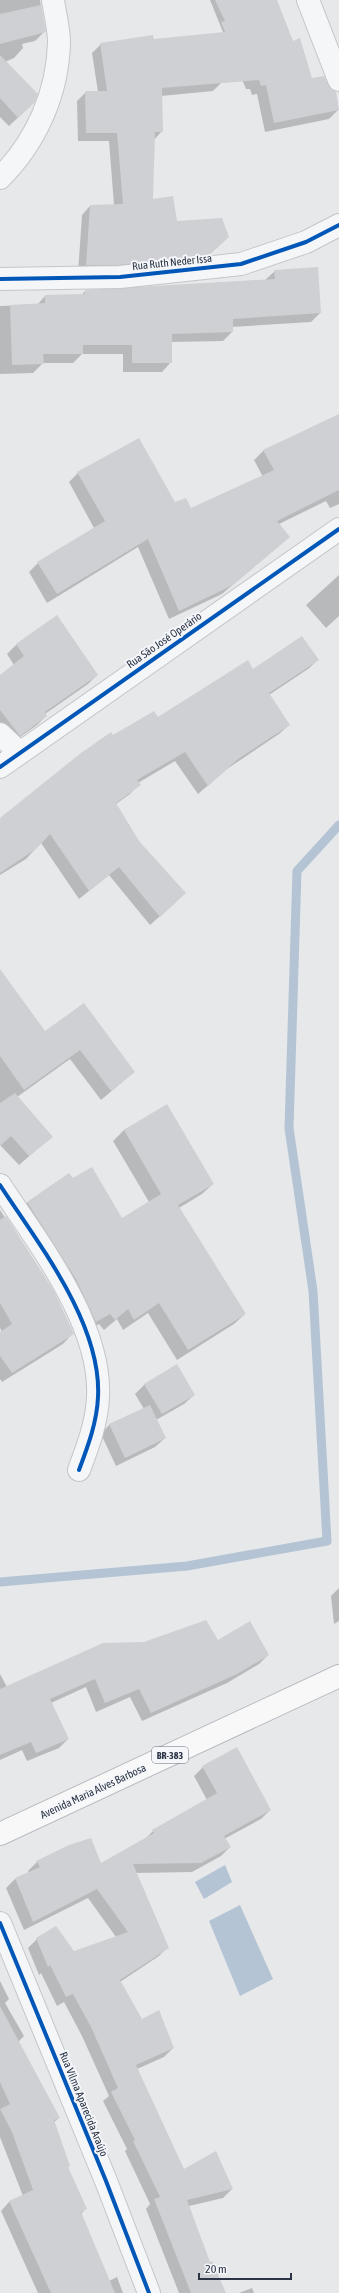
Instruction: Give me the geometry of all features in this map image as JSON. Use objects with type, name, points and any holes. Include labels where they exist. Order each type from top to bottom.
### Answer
[{"type":"highway","name":"Avenida Maria Alves Barbosa","points":[[0,1834],[339,1676]]},
{"type":"street","points":[[0,178],[18,160],[30,139],[43,115],[57,78],[59,40],[53,0]]},
{"type":"street","points":[[308,0],[339,80]]},
{"type":"street","name":"Rua Ruth Neder Issa","points":[[0,279],[120,277],[241,264],[306,242],[339,225]]},
{"type":"street","name":"Rua São José Operário","points":[[0,767],[19,752],[339,529]]},
{"type":"street","points":[[0,734],[19,752]]},
{"type":"street","points":[[0,1185],[37,1242],[78,1311],[89,1338],[97,1376],[98,1396],[90,1440],[79,1470]]},
{"type":"street","name":"Rua Vilma Aparecida Araújo","points":[[0,1923],[106,2181],[150,2293]]},
{"type":"water","points":[[225,1865],[232,1882],[204,1899],[195,1882]]},
{"type":"water","points":[[240,1905],[273,1979],[240,1996],[209,1921]]},
{"type":"building","points":[[215,0],[277,0],[293,41],[300,38],[312,78],[324,76],[331,89],[336,92],[339,110],[274,123],[266,85],[261,86],[259,80],[162,88],[163,132],[155,132],[153,199],[173,196],[177,221],[222,218],[229,237],[209,255],[119,265],[86,265],[90,205],[123,204],[117,133],[86,133],[85,91],[107,91],[100,43],[153,35],[154,39],[225,32],[221,22],[225,21]]},
{"type":"building","points":[[41,5],[46,32],[0,44],[0,14]]},
{"type":"building","points":[[0,55],[38,94],[34,103],[18,118],[0,98]]},
{"type":"building","points":[[318,267],[321,313],[233,319],[233,332],[172,334],[172,363],[132,363],[132,345],[83,345],[83,354],[43,354],[44,364],[12,365],[10,305],[45,303],[45,295],[85,294],[85,290],[275,279],[274,270]]},
{"type":"building","points":[[339,414],[339,490],[277,521],[290,537],[233,585],[179,611],[148,539],[57,594],[37,562],[105,521],[77,472],[139,438],[175,502],[186,498],[191,508],[274,470],[263,450]]},
{"type":"building","points":[[57,615],[98,675],[45,712],[47,716],[20,736],[0,710],[0,675],[24,656],[16,644]]},
{"type":"building","points":[[302,636],[319,660],[269,693],[290,725],[238,759],[208,786],[185,752],[137,780],[141,785],[116,803],[139,841],[186,893],[160,917],[119,867],[89,891],[50,834],[36,849],[0,873],[0,818],[81,753],[111,732],[113,735],[154,711],[158,717],[248,660],[253,669]]},
{"type":"building","points":[[0,969],[45,1031],[84,1003],[135,1072],[111,1091],[80,1050],[24,1090],[0,1056]]},
{"type":"building","points":[[15,1093],[53,1137],[29,1156],[11,1136],[0,1146],[0,1103]]},
{"type":"building","points":[[167,1104],[214,1184],[178,1205],[246,1314],[188,1350],[159,1303],[134,1320],[128,1309],[115,1320],[110,1314],[96,1322],[76,1279],[27,1202],[69,1173],[73,1178],[92,1167],[122,1218],[161,1194],[124,1130]]},
{"type":"building","points":[[6,1216],[54,1291],[74,1334],[12,1373],[0,1356],[0,1332],[12,1324],[0,1303],[0,1220]]},
{"type":"building","points":[[177,1364],[195,1395],[162,1414],[144,1384]]},
{"type":"building","points":[[150,1405],[166,1438],[125,1458],[109,1424]]},
{"type":"building","points":[[206,1620],[218,1640],[250,1621],[269,1655],[237,1674],[151,1713],[139,1689],[105,1703],[95,1679],[50,1699],[69,1739],[36,1753],[31,1742],[0,1755],[0,1689],[103,1643],[144,1642]]},
{"type":"building","points":[[237,1747],[271,1810],[224,1836],[231,1847],[201,1863],[133,1864],[169,1948],[120,1980],[142,2019],[159,2010],[174,2048],[136,2065],[184,2169],[216,2151],[233,2189],[187,2200],[210,2262],[212,2261],[226,2293],[191,2293],[154,2199],[160,2197],[133,2141],[135,2140],[111,2092],[118,2088],[91,2027],[73,1994],[66,1997],[50,1965],[48,1967],[36,1938],[56,1926],[74,1951],[128,1932],[97,1889],[33,1922],[15,1878],[40,1867],[36,1861],[69,1845],[91,1838],[101,1863],[154,1833],[152,1830],[217,1793],[202,1766]]},
{"type":"building","points":[[0,2006],[60,2118],[54,2120],[70,2166],[68,2167],[87,2209],[81,2212],[115,2293],[51,2293],[9,2201],[33,2190],[12,2132],[0,2109],[10,2104],[0,2082]]},
{"type":"waterway","points":[[0,1582],[187,1566],[327,1541],[313,1291],[289,1128],[297,871],[339,825]]},
{"type":"cycle path","points":[[0,279],[120,277],[241,264],[306,242],[339,225]]},
{"type":"cycle path","points":[[0,767],[339,529]]},
{"type":"cycle path","points":[[0,1185],[49,1258],[65,1285],[79,1313],[90,1341],[96,1369],[98,1397],[92,1434],[79,1470]]},
{"type":"cycle path","points":[[0,1923],[106,2181],[149,2293]]}]
